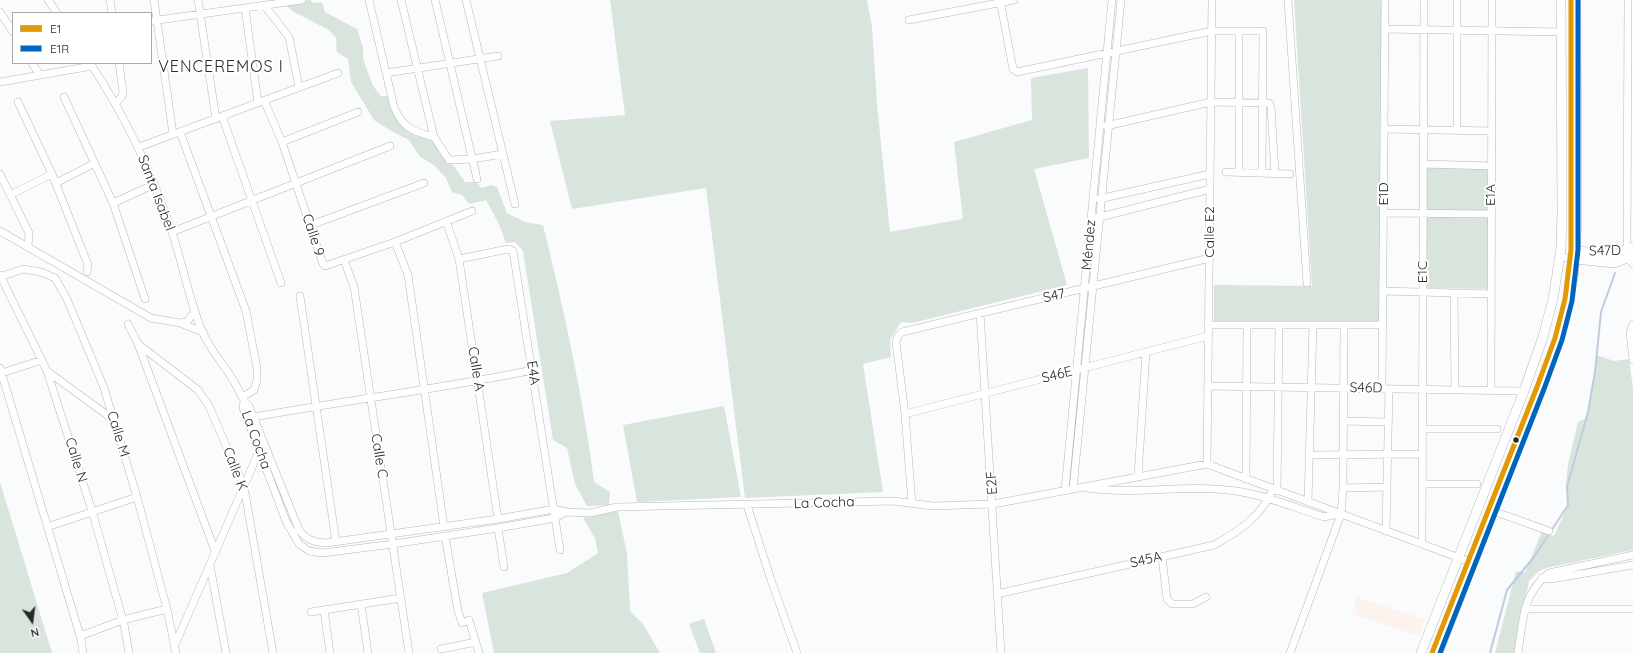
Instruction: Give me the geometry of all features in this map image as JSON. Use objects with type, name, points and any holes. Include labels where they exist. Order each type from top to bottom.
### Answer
[{"type":"main road","points":[[1421,653],[1524,391],[1543,337],[1553,299],[1560,253],[1561,0]]},
{"type":"main road","points":[[1438,653],[1564,323],[1573,278],[1577,216],[1576,0]]},
{"type":"main road","name":"S47D","points":[[1575,255],[1631,255]]},
{"type":"street","points":[[48,0],[56,12]]},
{"type":"street","points":[[110,0],[112,12]]},
{"type":"street","points":[[154,0],[154,20],[177,133],[211,216],[246,311],[257,380],[254,390],[243,399]]},
{"type":"street","points":[[198,0],[219,117],[253,199],[281,283]]},
{"type":"street","points":[[154,20],[302,0]]},
{"type":"street","points":[[369,0],[394,107],[399,119],[412,131],[434,137]]},
{"type":"street","points":[[401,0],[434,137],[449,160],[472,159],[503,154]]},
{"type":"street","points":[[435,0],[477,179]]},
{"type":"street","points":[[466,0],[515,204]]},
{"type":"street","points":[[910,20],[1014,0]]},
{"type":"street","name":"Méndez","points":[[1065,490],[1112,0]]},
{"type":"street","name":"Méndez","points":[[1073,489],[1121,0]]},
{"type":"street","name":"Calle E2","points":[[1207,464],[1212,0]]},
{"type":"street","points":[[1288,0],[1307,282]]},
{"type":"street","name":"E1D","points":[[1385,0],[1383,325],[1385,389],[1388,422],[1386,531]]},
{"type":"street","name":"E1C","points":[[1422,544],[1424,0]]},
{"type":"street","points":[[1457,0],[1457,131]]},
{"type":"street","name":"E1A","points":[[1491,390],[1492,0]]},
{"type":"street","points":[[1628,0],[1631,13],[1631,255]]},
{"type":"street","points":[[1000,2],[1015,71],[1212,31],[1261,30],[1264,34],[1262,172]]},
{"type":"street","points":[[264,5],[289,37],[299,87]]},
{"type":"street","name":"Calle 9","points":[[245,8],[261,101],[282,142],[323,264],[325,266],[395,242],[472,211]]},
{"type":"street","points":[[0,12],[12,30]]},
{"type":"street","points":[[1385,29],[1562,32]]},
{"type":"street","points":[[1239,31],[1239,172]]},
{"type":"street","points":[[386,73],[498,56]]},
{"type":"street","points":[[33,64],[40,75]]},
{"type":"street","points":[[116,103],[123,92],[119,64]]},
{"type":"street","points":[[0,82],[91,65]]},
{"type":"street","name":"Santa Isabel","points":[[91,65],[116,103],[139,147],[172,232],[195,311],[203,332],[213,352],[233,380],[243,399]]},
{"type":"street","points":[[139,147],[338,73]]},
{"type":"street","points":[[64,96],[113,203],[145,299]]},
{"type":"street","points":[[18,102],[56,183],[88,265],[88,272]]},
{"type":"street","points":[[1100,128],[1211,102],[1268,103],[1271,107],[1275,173]]},
{"type":"street","points":[[282,142],[358,112]]},
{"type":"street","points":[[1384,129],[1492,132]]},
{"type":"street","points":[[172,232],[390,146]]},
{"type":"street","points":[[56,183],[95,163]]},
{"type":"street","points":[[1423,164],[1492,166]]},
{"type":"street","points":[[1226,172],[1290,174]]},
{"type":"street","points":[[0,174],[29,233],[32,248]]},
{"type":"street","points":[[10,195],[52,174]]},
{"type":"street","points":[[1093,200],[1210,174]]},
{"type":"street","points":[[311,225],[424,183]]},
{"type":"street","points":[[113,203],[154,185]]},
{"type":"street","points":[[1091,219],[1210,189]]},
{"type":"street","points":[[1384,213],[1491,214]]},
{"type":"street","name":"Calle A","points":[[446,221],[459,259],[498,519]]},
{"type":"street","points":[[0,231],[32,248],[151,318],[180,323],[203,332]]},
{"type":"street","points":[[395,242],[408,275],[444,527]]},
{"type":"street","name":"E4A","points":[[459,259],[508,249],[513,251],[533,370],[560,550]]},
{"type":"street","points":[[1560,253],[1575,255]]},
{"type":"street","name":"S47","points":[[905,414],[896,342],[898,336],[902,332],[1210,258]]},
{"type":"street","name":"Calle C","points":[[344,260],[354,286],[409,653]]},
{"type":"street","name":"Calle M","points":[[0,276],[23,269],[41,272],[55,278],[67,299],[104,388],[114,420],[137,497],[167,609],[174,651]]},
{"type":"street","name":"Calle N","points":[[0,276],[47,371],[92,511],[123,620],[129,653]]},
{"type":"street","points":[[1383,292],[1491,294]]},
{"type":"street","points":[[1454,293],[1455,390]]},
{"type":"street","points":[[300,296],[336,542]]},
{"type":"street","points":[[180,323],[187,322],[195,311]]},
{"type":"street","name":"E2F","points":[[980,313],[993,504],[1001,653]]},
{"type":"street","name":"Calle K","points":[[128,324],[138,344],[215,551]]},
{"type":"street","points":[[1633,324],[1630,333],[1633,358]]},
{"type":"street","points":[[1208,325],[1383,325]]},
{"type":"street","points":[[1246,479],[1247,325]]},
{"type":"street","points":[[1275,490],[1279,325]]},
{"type":"street","points":[[1308,502],[1313,325]]},
{"type":"street","points":[[1290,653],[1341,514],[1343,488],[1344,325]]},
{"type":"street","name":"S46E","points":[[905,414],[1208,336]]},
{"type":"street","name":"Calle K","points":[[138,344],[198,390],[209,406],[244,487],[273,653]]},
{"type":"street","points":[[1138,476],[1146,352]]},
{"type":"street","points":[[42,360],[1,371],[80,636],[83,653]]},
{"type":"street","points":[[254,417],[370,396],[478,381],[533,370]]},
{"type":"street","points":[[47,371],[114,420]]},
{"type":"street","name":"S46D","points":[[1208,386],[1524,391]]},
{"type":"street","name":"La Cocha","points":[[243,399],[249,406],[254,417],[299,530],[307,539],[315,542],[336,542],[498,519],[554,509],[566,512],[600,512],[611,508],[747,506],[893,501],[933,506],[993,504],[1207,464],[1473,563]]},
{"type":"street","name":"La Cocha","points":[[243,399],[243,408],[286,521],[299,544],[309,551],[323,553],[393,544],[555,518],[566,512]]},
{"type":"street","points":[[905,414],[912,504]]},
{"type":"street","points":[[1343,421],[1388,422]]},
{"type":"street","points":[[1422,429],[1497,429]]},
{"type":"street","points":[[174,651],[215,551],[263,441]]},
{"type":"street","points":[[1310,455],[1422,454]]},
{"type":"street","points":[[1422,484],[1477,484]]},
{"type":"street","name":"La Cocha","points":[[1081,487],[1113,492],[1192,489],[1237,491],[1324,517],[1341,514]]},
{"type":"street","points":[[1343,488],[1387,487]]},
{"type":"street","name":"S45A","points":[[997,594],[1214,545],[1250,522],[1275,490]]},
{"type":"street","points":[[47,527],[137,497]]},
{"type":"street","points":[[747,506],[770,580],[797,653]]},
{"type":"street","points":[[1493,511],[1549,531]]},
{"type":"street","points":[[498,528],[504,567]]},
{"type":"street","points":[[445,536],[458,611],[462,623],[469,620],[479,653]]},
{"type":"street","points":[[1518,653],[1525,609],[1532,590],[1542,578],[1549,573],[1633,555]]},
{"type":"street","points":[[1162,557],[1167,599],[1172,604],[1193,604],[1206,597]]},
{"type":"street","points":[[210,564],[226,653]]},
{"type":"street","points":[[1542,578],[1551,579],[1633,565]]},
{"type":"street","points":[[311,612],[401,598]]},
{"type":"street","points":[[361,604],[368,653]]},
{"type":"street","points":[[80,636],[123,620],[167,609]]},
{"type":"street","points":[[1525,609],[1633,609]]},
{"type":"street","points":[[324,610],[330,653]]},
{"type":"street","points":[[441,649],[476,642]]},
{"type":"shaded area","points":[[279,0],[311,0],[313,3],[322,2],[325,12],[357,29],[363,47],[363,59],[373,86],[381,96],[387,96],[397,120],[404,127],[433,140],[445,159],[454,166],[465,182],[476,182],[482,188],[491,185],[497,187],[507,213],[525,222],[543,225],[572,353],[590,450],[594,482],[610,492],[609,505],[587,506],[575,484],[567,448],[553,440],[523,251],[515,242],[506,243],[499,224],[486,200],[469,204],[462,195],[452,192],[446,178],[434,165],[420,157],[409,140],[374,120],[351,82],[348,59],[337,52],[336,38],[329,30],[294,12]]},
{"type":"shaded area","points":[[610,0],[867,0],[872,27],[877,104],[890,232],[963,219],[954,142],[1032,120],[1031,78],[1088,68],[1089,158],[1034,169],[1067,285],[912,323],[901,322],[890,340],[891,357],[863,364],[883,492],[745,498],[706,188],[572,209],[550,121],[625,115]]},
{"type":"shaded area","points":[[1294,0],[1382,0],[1380,323],[1214,322],[1214,285],[1312,286]]},
{"type":"shaded area","points":[[1427,165],[1488,168],[1487,211],[1427,210]]},
{"type":"shaded area","points":[[1426,215],[1488,216],[1488,289],[1426,288]]},
{"type":"shaded area","points":[[1596,355],[1614,361],[1629,359],[1633,389],[1633,550],[1546,568],[1538,572],[1529,581],[1514,653],[1495,653],[1516,571],[1525,573],[1542,531],[1554,536],[1568,505],[1566,484],[1568,464],[1578,422],[1587,418],[1595,372]]},
{"type":"shaded area","points":[[724,406],[741,497],[637,502],[623,425]]},
{"type":"shaded area","points":[[0,482],[52,653],[0,653]]},
{"type":"shaded area","points":[[618,511],[627,554],[630,611],[643,624],[660,653],[494,653],[482,593],[567,573],[598,553],[595,538],[583,518]]},
{"type":"shaded area","points":[[1357,597],[1425,619],[1419,636],[1352,614]]},
{"type":"shaded area","points":[[704,619],[716,653],[700,653],[689,624]]},
{"type":"waterway","points":[[1490,653],[1507,590],[1534,557],[1568,505],[1567,487],[1588,412],[1595,372],[1601,312],[1615,273]]},
{"type":"transit line","name":"E1","points":[[1432,653],[1537,387],[1555,338],[1565,299],[1571,250],[1571,0]]},
{"type":"transit line","name":"E1R","points":[[1440,653],[1544,389],[1562,340],[1572,301],[1578,250],[1578,0]]},
{"type":"district","name":"VENCEREMOS I","points":[[221,67]]}]
